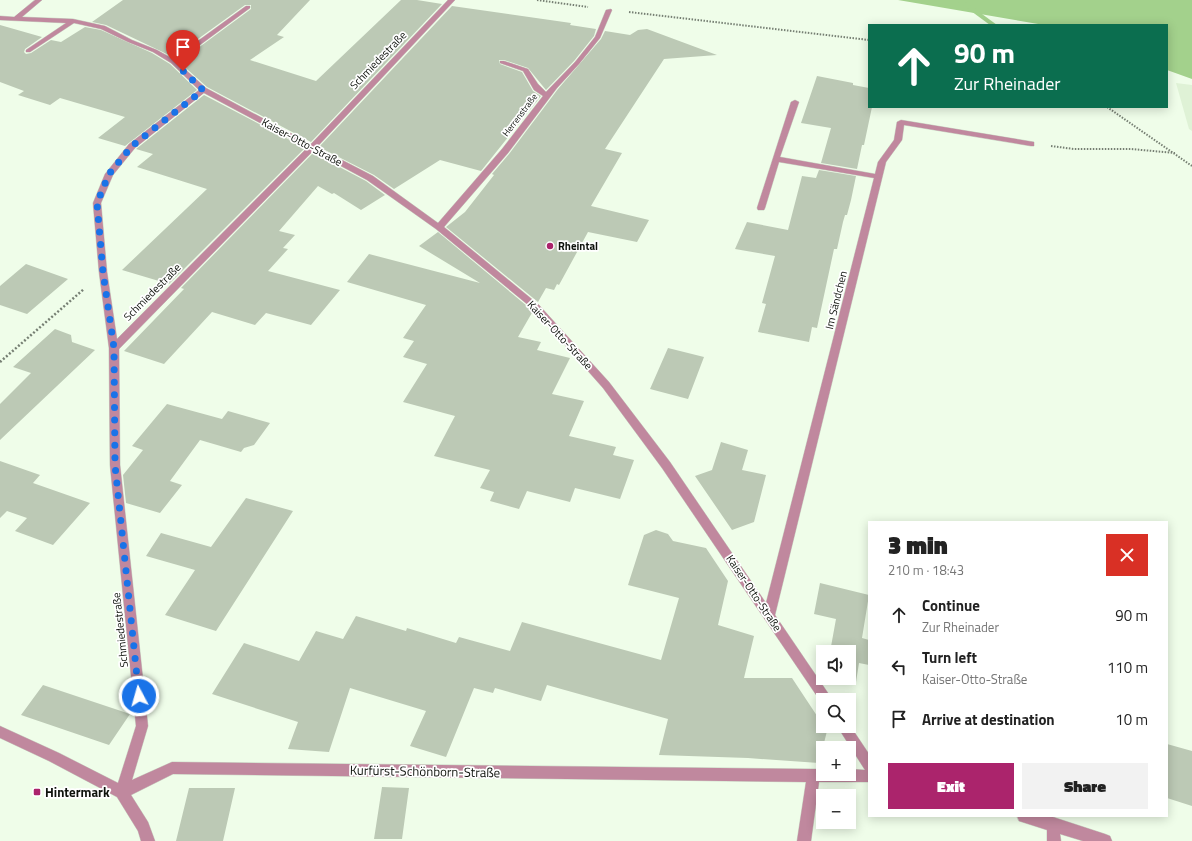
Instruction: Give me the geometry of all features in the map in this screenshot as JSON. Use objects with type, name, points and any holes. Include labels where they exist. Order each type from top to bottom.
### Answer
[{"type":"street","points":[[16,18],[39,0]]},
{"type":"street","name":"Schmiedestraße","points":[[122,792],[142,726],[115,465],[114,348],[312,147],[452,0]]},
{"type":"street","points":[[173,62],[248,7]]},
{"type":"street","name":"Herrenstraße","points":[[439,227],[505,151],[548,95],[578,63],[598,36],[609,10]]},
{"type":"street","name":"Kaiser-Otto-Straße","points":[[0,18],[73,21],[103,27],[130,41],[155,51],[173,62],[203,90],[370,178],[439,227],[536,307],[606,385],[666,465],[821,693]]},
{"type":"street","points":[[28,51],[73,21]]},
{"type":"street","points":[[502,62],[526,70],[534,86],[539,92],[548,95]]},
{"type":"street","points":[[114,348],[103,272],[97,203],[109,174],[132,146],[203,90]]},
{"type":"street","points":[[761,208],[795,102]]},
{"type":"street","name":"Im Sändchen","points":[[769,615],[882,162],[898,140],[900,122],[1031,144]]},
{"type":"street","points":[[776,159],[879,177]]},
{"type":"street","points":[[0,732],[54,757],[122,792],[143,827],[148,841]]},
{"type":"street","points":[[848,733],[868,764]]},
{"type":"street","name":"Kurfürst-Schönborn-Straße","points":[[122,792],[172,768],[868,776]]},
{"type":"street","points":[[804,841],[813,775]]},
{"type":"street","points":[[1028,817],[1105,841]]},
{"type":"street","points":[[1053,824],[1054,841]]},
{"type":"path","points":[[537,0],[609,10],[868,40]]},
{"type":"path","points":[[1108,108],[1192,166]]},
{"type":"path","points":[[1031,144],[1074,149],[1131,149],[1174,153]]},
{"type":"path","points":[[0,362],[103,272]]},
{"type":"shaded area","points":[[898,0],[1192,0],[1192,79],[1168,70],[1168,24],[1038,24]]},
{"type":"shaded area","points":[[1176,83],[1192,85],[1192,131],[1189,129]]},
{"type":"building","points":[[123,0],[310,0],[277,35],[284,37],[250,60],[316,81],[401,0],[417,0],[442,4],[311,142],[207,87],[179,62],[251,9],[251,5],[245,5],[173,57],[106,25],[92,22]]},
{"type":"building","points":[[452,6],[571,23],[570,25],[596,29],[594,36],[574,61],[546,90],[528,68],[504,60],[499,60],[500,64],[522,72],[533,91],[541,96],[481,171],[440,160],[394,189],[374,175],[319,147]]},
{"type":"building","points":[[0,25],[42,37],[25,49],[24,52],[26,54],[31,53],[51,40],[61,42],[85,27],[101,30],[152,53],[170,64],[197,90],[125,146],[98,138],[125,117],[60,98],[50,105],[18,95],[24,91],[0,82]]},
{"type":"building","points":[[647,29],[717,55],[664,59],[605,149],[622,153],[591,206],[649,220],[637,242],[588,232],[559,285],[557,284],[554,290],[546,288],[538,302],[446,227],[465,212],[494,175],[492,174],[558,89],[601,39],[605,31],[630,35],[638,30]]},
{"type":"building","points":[[817,76],[853,83],[853,85],[868,88],[868,108],[872,108],[857,169],[821,163],[831,128],[801,123]]},
{"type":"building","points":[[204,95],[305,148],[169,284],[122,270],[207,189],[137,167],[153,154],[136,149]]},
{"type":"building","points":[[313,153],[366,181],[385,195],[361,210],[334,193],[332,194],[318,186],[279,231],[295,235],[283,248],[288,249],[268,271],[340,290],[311,325],[266,313],[255,325],[212,312],[164,364],[124,351],[184,289],[181,288]]},
{"type":"building","points":[[819,170],[856,176],[851,200],[847,215],[845,215],[843,222],[837,249],[834,249],[817,328],[812,327],[809,342],[758,332],[766,304],[762,303],[775,256],[735,249],[747,222],[788,230],[802,176],[816,178]]},
{"type":"building","points":[[438,232],[533,311],[518,337],[541,342],[537,350],[570,358],[552,394],[584,401],[569,436],[616,447],[613,455],[634,460],[620,499],[575,488],[570,502],[527,491],[519,509],[490,501],[494,492],[480,488],[490,470],[434,456],[455,416],[403,402],[427,364],[403,357],[414,341],[403,338],[426,305],[347,282],[369,254],[480,283],[419,246]]},
{"type":"building","points":[[26,264],[68,279],[27,314],[0,305],[0,286]]},
{"type":"building","points":[[55,329],[71,335],[72,342],[95,350],[0,440],[0,404],[31,373],[13,367]]},
{"type":"building","points":[[668,348],[704,357],[688,399],[650,389]]},
{"type":"building","points":[[167,404],[222,419],[228,411],[270,423],[254,445],[244,448],[241,452],[200,440],[170,481],[182,485],[160,513],[126,503],[123,475],[143,450],[132,446]]},
{"type":"building","points":[[721,442],[748,450],[742,470],[766,475],[754,522],[732,530],[695,476],[712,470]]},
{"type":"building","points":[[0,461],[40,475],[33,483],[90,503],[53,545],[15,531],[27,518],[7,511],[0,518]]},
{"type":"building","points":[[246,498],[293,511],[216,631],[165,615],[195,570],[146,556],[161,533],[211,547]]},
{"type":"building","points":[[656,530],[668,534],[673,541],[706,548],[728,581],[718,625],[754,636],[744,678],[792,678],[816,714],[816,733],[826,733],[824,741],[816,741],[816,763],[748,758],[659,755],[668,719],[547,685],[541,701],[495,688],[493,693],[474,688],[446,757],[410,746],[426,711],[350,688],[329,752],[288,749],[298,722],[212,694],[244,643],[299,661],[316,631],[343,639],[356,616],[406,631],[407,628],[456,643],[459,637],[510,651],[522,622],[661,660],[679,598],[628,585],[644,535]]},
{"type":"building","points":[[820,583],[868,595],[862,638],[868,640],[868,665],[859,663],[856,682],[856,645],[831,645],[836,619],[814,614]]},
{"type":"building","points":[[43,685],[130,714],[109,745],[21,715]]},
{"type":"building","points":[[1168,744],[1192,751],[1192,806],[1168,798]]},
{"type":"building","points":[[382,787],[409,788],[402,839],[374,839]]},
{"type":"building","points":[[189,788],[235,788],[223,841],[176,841]]},
{"type":"waterway","points":[[959,0],[993,24]]},
{"type":"place","name":"Rheintal","points":[[550,246]]},
{"type":"place","name":"Hintermark","points":[[37,792]]},
{"type":"route","points":[[139,696],[115,465],[114,348],[103,272],[97,203],[109,174],[132,146],[203,90],[183,71]]}]
